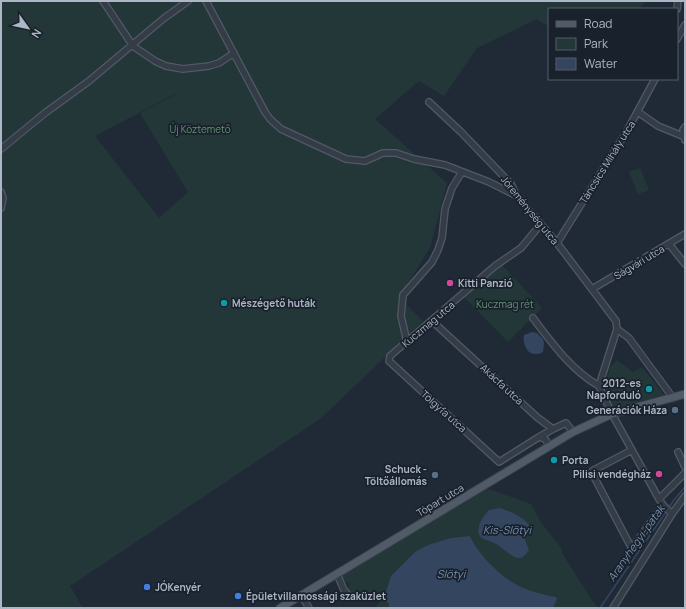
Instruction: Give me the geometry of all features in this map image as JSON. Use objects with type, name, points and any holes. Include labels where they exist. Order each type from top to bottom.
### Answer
[{"type":"main road","name":"Tópart utca","points":[[280,608],[549,445],[573,432],[612,414],[685,394]]},
{"type":"street","points":[[103,1],[133,46],[155,62],[166,66],[183,69],[209,66],[219,63],[234,53]]},
{"type":"street","points":[[1,149],[45,113],[133,46],[163,19],[188,1]]},
{"type":"street","points":[[206,1],[267,115],[281,129],[351,160],[365,161],[383,153],[396,153],[445,165],[489,182],[517,196]]},
{"type":"street","points":[[678,37],[685,25]]},
{"type":"street","name":"Táncsics Mihály utca","points":[[557,243],[627,132],[654,80]]},
{"type":"street","name":"Jóreménység utca","points":[[429,102],[461,132],[511,184],[517,196],[557,243],[616,321],[617,329],[629,338],[672,398]]},
{"type":"street","points":[[638,112],[658,126],[684,138]]},
{"type":"street","points":[[684,138],[683,130],[685,127]]},
{"type":"street","points":[[407,342],[401,316],[403,294],[432,262],[438,250],[442,238],[445,209],[452,188],[462,172]]},
{"type":"street","points":[[1,192],[3,198],[1,208]]},
{"type":"street","name":"Kuczmag utca","points":[[389,361],[390,356],[495,266],[521,248],[541,224]]},
{"type":"street","name":"Ságvári utca","points":[[592,289],[685,234]]},
{"type":"street","points":[[669,244],[685,264]]},
{"type":"street","points":[[533,318],[563,357],[589,380],[599,386],[612,414],[659,499],[671,514]]},
{"type":"street","name":"Akácfa utca","points":[[432,321],[538,418],[553,429]]},
{"type":"street","points":[[599,386],[617,329]]},
{"type":"street","name":"Tölgyfa utca","points":[[389,361],[500,462],[539,437]]},
{"type":"street","points":[[539,437],[566,423],[573,432]]},
{"type":"street","points":[[539,437],[545,439],[549,445]]},
{"type":"street","points":[[632,450],[592,471],[631,547],[633,547],[664,506]]},
{"type":"street","points":[[678,452],[685,467]]},
{"type":"street","points":[[659,499],[685,473]]},
{"type":"street","points":[[613,608],[671,514],[685,496]]},
{"type":"street","points":[[337,574],[344,590],[349,596]]},
{"type":"street","points":[[301,595],[309,608]]},
{"type":"green space","name":"Új Köztemető","points":[[1,1],[646,1],[640,8],[548,8],[548,26],[537,19],[477,48],[444,96],[419,81],[375,119],[447,183],[430,248],[399,297],[423,321],[320,419],[70,586],[83,608],[1,608]],"holes":[[[175,94],[140,113],[188,192],[159,218],[95,136]]]},
{"type":"green space","points":[[640,168],[649,190],[638,194],[629,172]]},
{"type":"green space","name":"Kuczmag rét","points":[[502,265],[542,308],[508,342],[464,297]]},
{"type":"green space","points":[[617,360],[633,372],[642,367],[664,395],[614,409],[605,387],[610,367]]},
{"type":"green space","points":[[486,488],[531,504],[540,521],[562,549],[562,553],[593,602],[599,608],[553,608],[557,599],[556,597],[526,590],[510,582],[496,571],[478,550],[470,536],[383,601],[389,603],[389,608],[373,608],[380,602],[372,592],[369,593],[366,590],[355,597],[344,592],[350,584],[342,580],[341,575]],"holes":[[[489,510],[528,532],[525,539],[529,550],[499,546],[482,537],[478,528]]]},
{"type":"water","points":[[532,332],[537,333],[543,339],[543,352],[538,354],[531,353],[524,344],[524,335]]},
{"type":"water","name":"Kis-Slötyi","points":[[500,508],[520,517],[529,525],[525,539],[529,550],[522,558],[514,557],[479,535],[478,532],[480,524],[484,516],[489,510]]},
{"type":"water","name":"Slötyi","points":[[470,536],[484,557],[505,578],[528,590],[556,597],[557,599],[553,608],[389,608],[389,603],[383,601],[391,576],[415,552],[428,545],[451,538]]},
{"type":"waterway","name":"Aranyhegyi-patak","points":[[600,608],[674,500],[685,487]]},
{"type":"place","name":"Kitti Panzió","points":[[450,283]]},
{"type":"place","name":"Mészégető huták","points":[[224,303]]},
{"type":"place","name":"2012-es Napforduló","points":[[649,389]]},
{"type":"place","name":"Generációk Háza","points":[[675,410]]},
{"type":"place","name":"Porta","points":[[554,460]]},
{"type":"place","name":"Pilisi vendégház","points":[[659,474]]},
{"type":"place","name":"Schuck - Töltőállomás","points":[[435,475]]},
{"type":"place","name":"JÓKenyér","points":[[147,587]]},
{"type":"place","name":"Épületvillamossági szaküzlet","points":[[238,596]]}]
